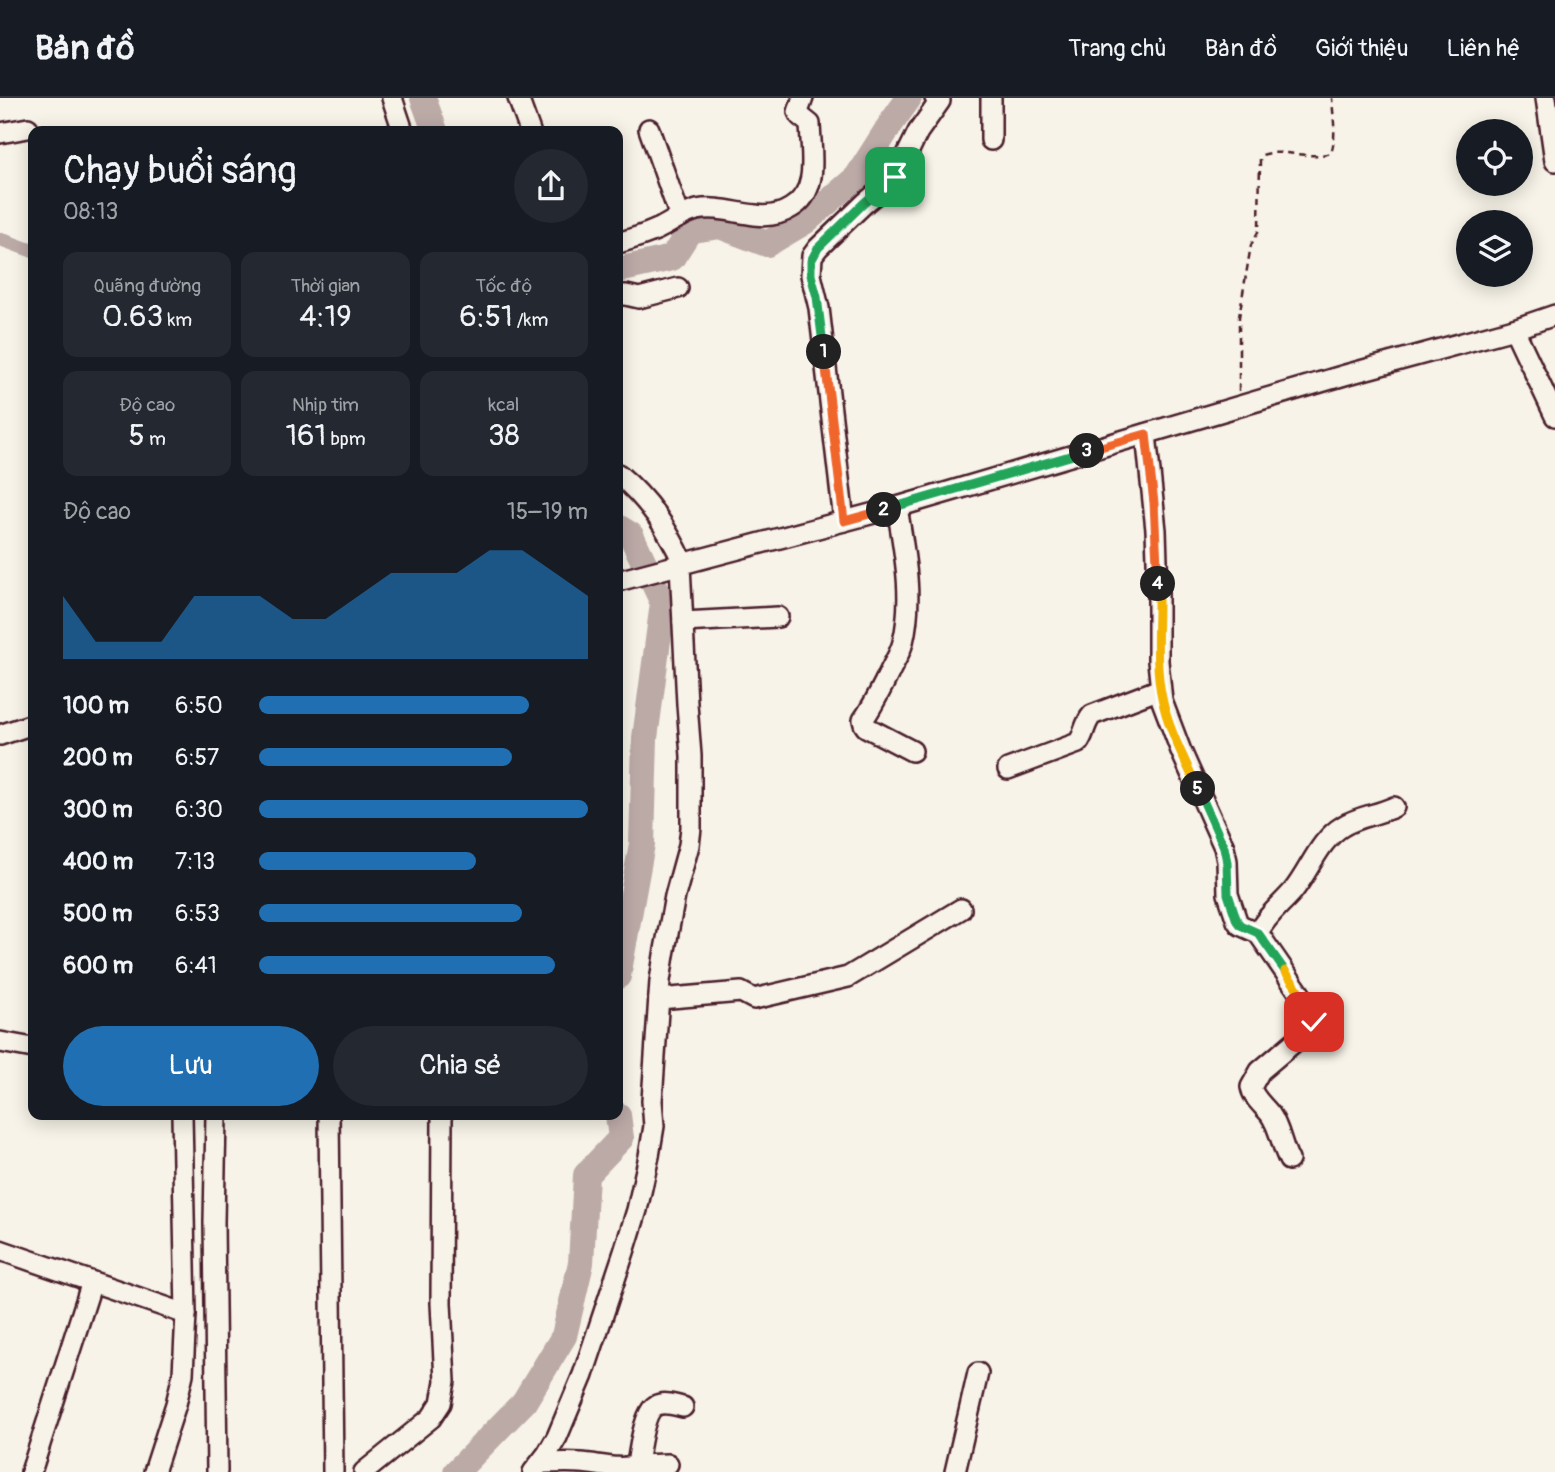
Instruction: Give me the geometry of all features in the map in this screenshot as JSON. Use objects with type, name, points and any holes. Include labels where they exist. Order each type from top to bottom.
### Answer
[{"type":"street","points":[[392,98],[401,126]]},
{"type":"street","points":[[517,98],[528,126]]},
{"type":"street","points":[[623,241],[644,235],[695,210],[778,215],[804,198],[811,172],[810,124],[798,112],[803,98]]},
{"type":"street","points":[[991,98],[991,140]]},
{"type":"street","points":[[1546,98],[1555,161]]},
{"type":"street","points":[[844,521],[811,261],[818,248],[895,177],[939,99]]},
{"type":"street","points":[[0,133],[28,128]]},
{"type":"street","points":[[649,129],[680,216]]},
{"type":"street","points":[[623,295],[639,298],[678,288]]},
{"type":"street","points":[[625,580],[897,506],[1555,315]]},
{"type":"street","points":[[1514,329],[1555,416]]},
{"type":"street","points":[[1146,434],[1156,530],[1158,661],[1165,712],[1224,847],[1228,894],[1237,921],[1258,933],[1314,1014],[1312,1027],[1261,1071],[1251,1087],[1276,1124],[1289,1160]]},
{"type":"street","points":[[537,1468],[557,1437],[583,1375],[602,1322],[646,1175],[654,1126],[652,1101],[662,968],[668,928],[691,828],[691,756],[679,565],[674,544],[654,511],[623,479]]},
{"type":"street","points":[[897,506],[906,565],[907,620],[902,646],[863,720],[866,727],[912,751]]},
{"type":"street","points":[[682,622],[778,617]]},
{"type":"street","points":[[1008,769],[1078,743],[1083,737],[1085,723],[1092,715],[1160,690]]},
{"type":"street","points":[[0,735],[28,726]]},
{"type":"street","points":[[1258,933],[1263,923],[1294,889],[1321,848],[1340,827],[1394,807]]},
{"type":"street","points":[[659,999],[741,992],[754,999],[848,977],[961,909]]},
{"type":"street","points":[[0,1042],[28,1047]]},
{"type":"street","points":[[155,1472],[181,1389],[183,1374],[186,1314],[182,1120]]},
{"type":"street","points":[[216,1120],[214,1223],[217,1472]]},
{"type":"street","points":[[330,1120],[333,1472]]},
{"type":"street","points":[[364,1472],[431,1418],[444,1394],[445,1360],[441,1303],[442,1120]]},
{"type":"street","points":[[0,1250],[186,1314]]},
{"type":"street","points":[[31,1472],[92,1282]]},
{"type":"street","points":[[955,1472],[978,1373]]},
{"type":"street","points":[[637,1465],[647,1417],[651,1410],[664,1404],[682,1407]]},
{"type":"street","points":[[537,1468],[579,1463],[628,1468],[668,1464]]},
{"type":"path","points":[[1241,406],[1239,317],[1251,245],[1259,230],[1259,159],[1262,155],[1274,153],[1305,155],[1331,152],[1334,130],[1332,98]]},
{"type":"waterway","points":[[423,98],[433,126]]},
{"type":"waterway","points":[[623,269],[672,258],[690,230],[720,226],[767,244],[806,221],[857,177],[909,98]]},
{"type":"waterway","points":[[0,239],[28,249]]},
{"type":"waterway","points":[[623,530],[631,535],[663,603],[645,738],[642,844],[623,948]]},
{"type":"waterway","points":[[456,1472],[524,1402],[564,1336],[581,1263],[586,1175],[621,1138],[619,1120]]},
{"type":"route","points":[[895,177],[818,248],[811,261],[844,521],[1146,434],[1156,530],[1158,661],[1165,712],[1224,847],[1228,894],[1237,921],[1258,933],[1313,1011],[1314,1022]]}]
